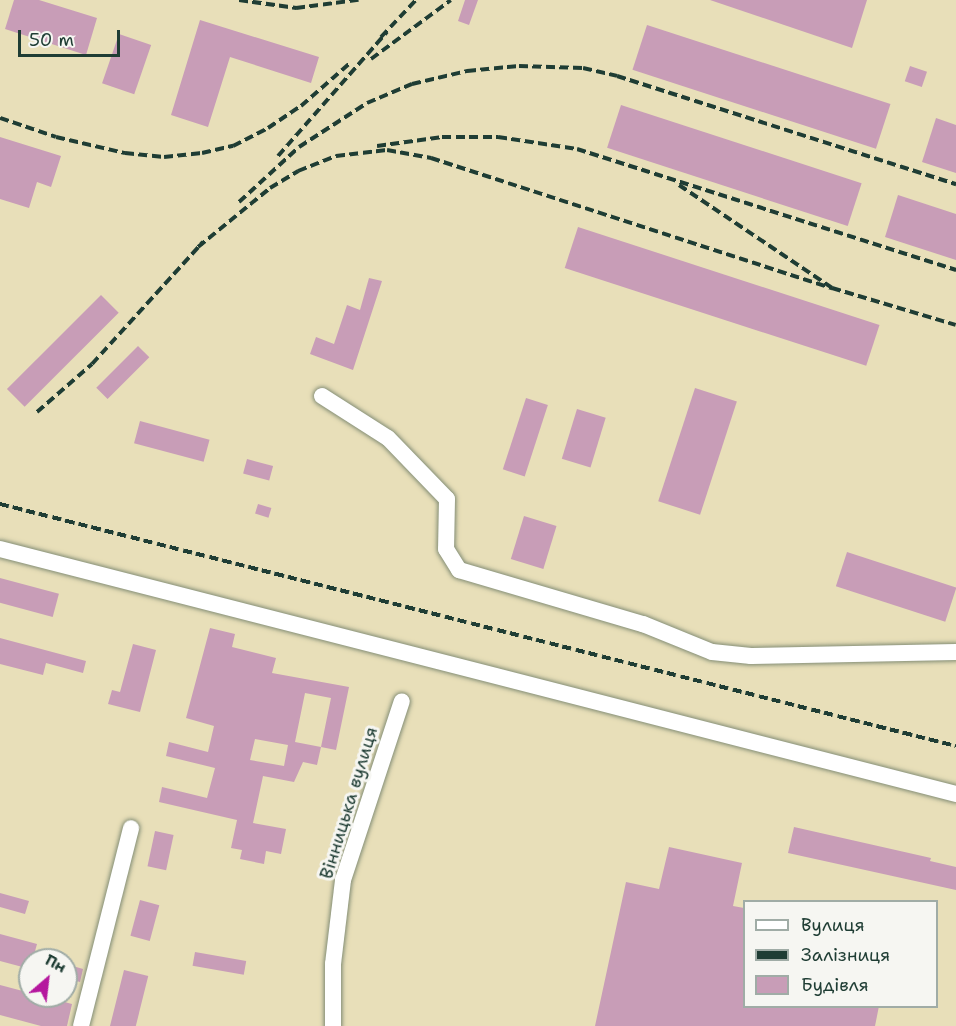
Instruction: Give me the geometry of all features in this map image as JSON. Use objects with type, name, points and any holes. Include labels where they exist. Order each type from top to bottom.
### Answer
[{"type":"street","points":[[322,396],[388,438],[447,500],[446,549],[459,570],[643,624],[712,652],[751,656],[956,652]]},
{"type":"street","points":[[0,549],[956,794]]},
{"type":"street","name":"Вінницька вулиця","points":[[333,1026],[333,964],[343,880],[402,701]]},
{"type":"street","points":[[81,1026],[131,828]]},
{"type":"building","points":[[14,0],[39,0],[97,18],[86,55],[5,29]]},
{"type":"building","points":[[465,0],[478,0],[469,25],[458,21]]},
{"type":"building","points":[[710,0],[867,0],[852,48]]},
{"type":"building","points":[[200,20],[319,57],[311,83],[230,57],[208,127],[171,115]]},
{"type":"building","points":[[647,25],[890,104],[876,149],[632,70]]},
{"type":"building","points":[[119,34],[151,45],[134,94],[102,83]]},
{"type":"building","points":[[910,66],[927,72],[922,87],[905,81]]},
{"type":"building","points":[[621,105],[862,183],[848,226],[607,148]]},
{"type":"building","points":[[936,118],[956,125],[956,173],[922,162]]},
{"type":"building","points":[[0,137],[61,156],[51,187],[37,182],[29,208],[0,199]]},
{"type":"building","points":[[898,195],[956,214],[956,260],[885,237]]},
{"type":"building","points":[[578,227],[879,325],[866,366],[565,268]]},
{"type":"building","points":[[369,278],[382,281],[353,370],[310,354],[316,337],[334,344],[347,305],[360,310]]},
{"type":"building","points":[[101,295],[119,313],[25,407],[7,389]]},
{"type":"building","points":[[138,346],[149,357],[108,399],[96,388]]},
{"type":"building","points":[[695,388],[737,402],[700,515],[658,501]]},
{"type":"building","points":[[526,398],[548,405],[525,476],[503,469]]},
{"type":"building","points":[[577,409],[606,418],[590,467],[562,459]]},
{"type":"building","points":[[140,421],[210,440],[204,462],[134,443]]},
{"type":"building","points":[[247,459],[273,466],[269,480],[243,473]]},
{"type":"building","points":[[258,504],[271,508],[268,518],[255,514]]},
{"type":"building","points":[[524,516],[557,526],[543,569],[511,559]]},
{"type":"building","points":[[847,552],[956,587],[945,622],[836,586]]},
{"type":"building","points":[[0,578],[59,594],[53,617],[0,603]]},
{"type":"building","points":[[210,628],[235,634],[232,647],[276,658],[272,673],[349,687],[336,750],[321,747],[317,765],[303,762],[294,782],[263,776],[253,823],[286,829],[281,854],[266,851],[264,864],[240,859],[242,850],[231,848],[237,820],[159,802],[162,787],[207,798],[215,768],[166,756],[169,742],[208,752],[214,726],[186,718]],"holes":[[[305,693],[331,698],[321,747],[295,742]],[[255,739],[288,745],[284,766],[250,760]]]},
{"type":"building","points":[[0,638],[86,661],[83,673],[46,663],[43,675],[0,664]]},
{"type":"building","points":[[133,644],[156,650],[140,712],[108,704],[112,690],[120,692]]},
{"type":"building","points":[[794,827],[931,858],[930,861],[956,867],[956,890],[788,853]]},
{"type":"building","points":[[155,831],[174,835],[166,870],[148,866]]},
{"type":"building","points":[[669,847],[742,863],[733,906],[743,908],[743,1008],[879,1008],[875,1026],[595,1026],[626,882],[659,889]]},
{"type":"building","points":[[0,893],[29,901],[25,914],[0,907]]},
{"type":"building","points":[[140,900],[159,905],[150,941],[130,936]]},
{"type":"building","points":[[0,934],[37,944],[36,948],[18,948],[18,966],[0,961]]},
{"type":"building","points":[[195,952],[246,961],[244,975],[193,966]]},
{"type":"building","points":[[78,968],[83,969],[80,982],[78,981]]},
{"type":"building","points":[[124,970],[148,976],[136,1026],[110,1026]]},
{"type":"building","points":[[0,985],[18,990],[18,1008],[71,1008],[67,1026],[41,1026],[0,1015]]},
{"type":"railway","points":[[239,0],[296,8],[358,0]]},
{"type":"railway","points":[[381,37],[416,0]]},
{"type":"railway","points":[[371,59],[451,0]]},
{"type":"railway","points":[[278,156],[387,32]]},
{"type":"railway","points":[[0,118],[56,137],[125,153],[164,157],[202,153],[233,146],[268,128],[301,106],[349,64]]},
{"type":"railway","points":[[239,202],[299,147],[367,103],[412,84],[467,71],[519,66],[583,68],[617,76],[956,184]]},
{"type":"railway","points":[[377,146],[442,137],[498,137],[577,149],[956,270]]},
{"type":"railway","points":[[198,247],[270,188],[298,171],[336,156],[387,150],[431,158],[832,288]]},
{"type":"railway","points":[[679,185],[832,288],[956,325]]},
{"type":"railway","points":[[37,412],[92,364],[203,242]]},
{"type":"railway","points":[[0,504],[956,746]]}]
